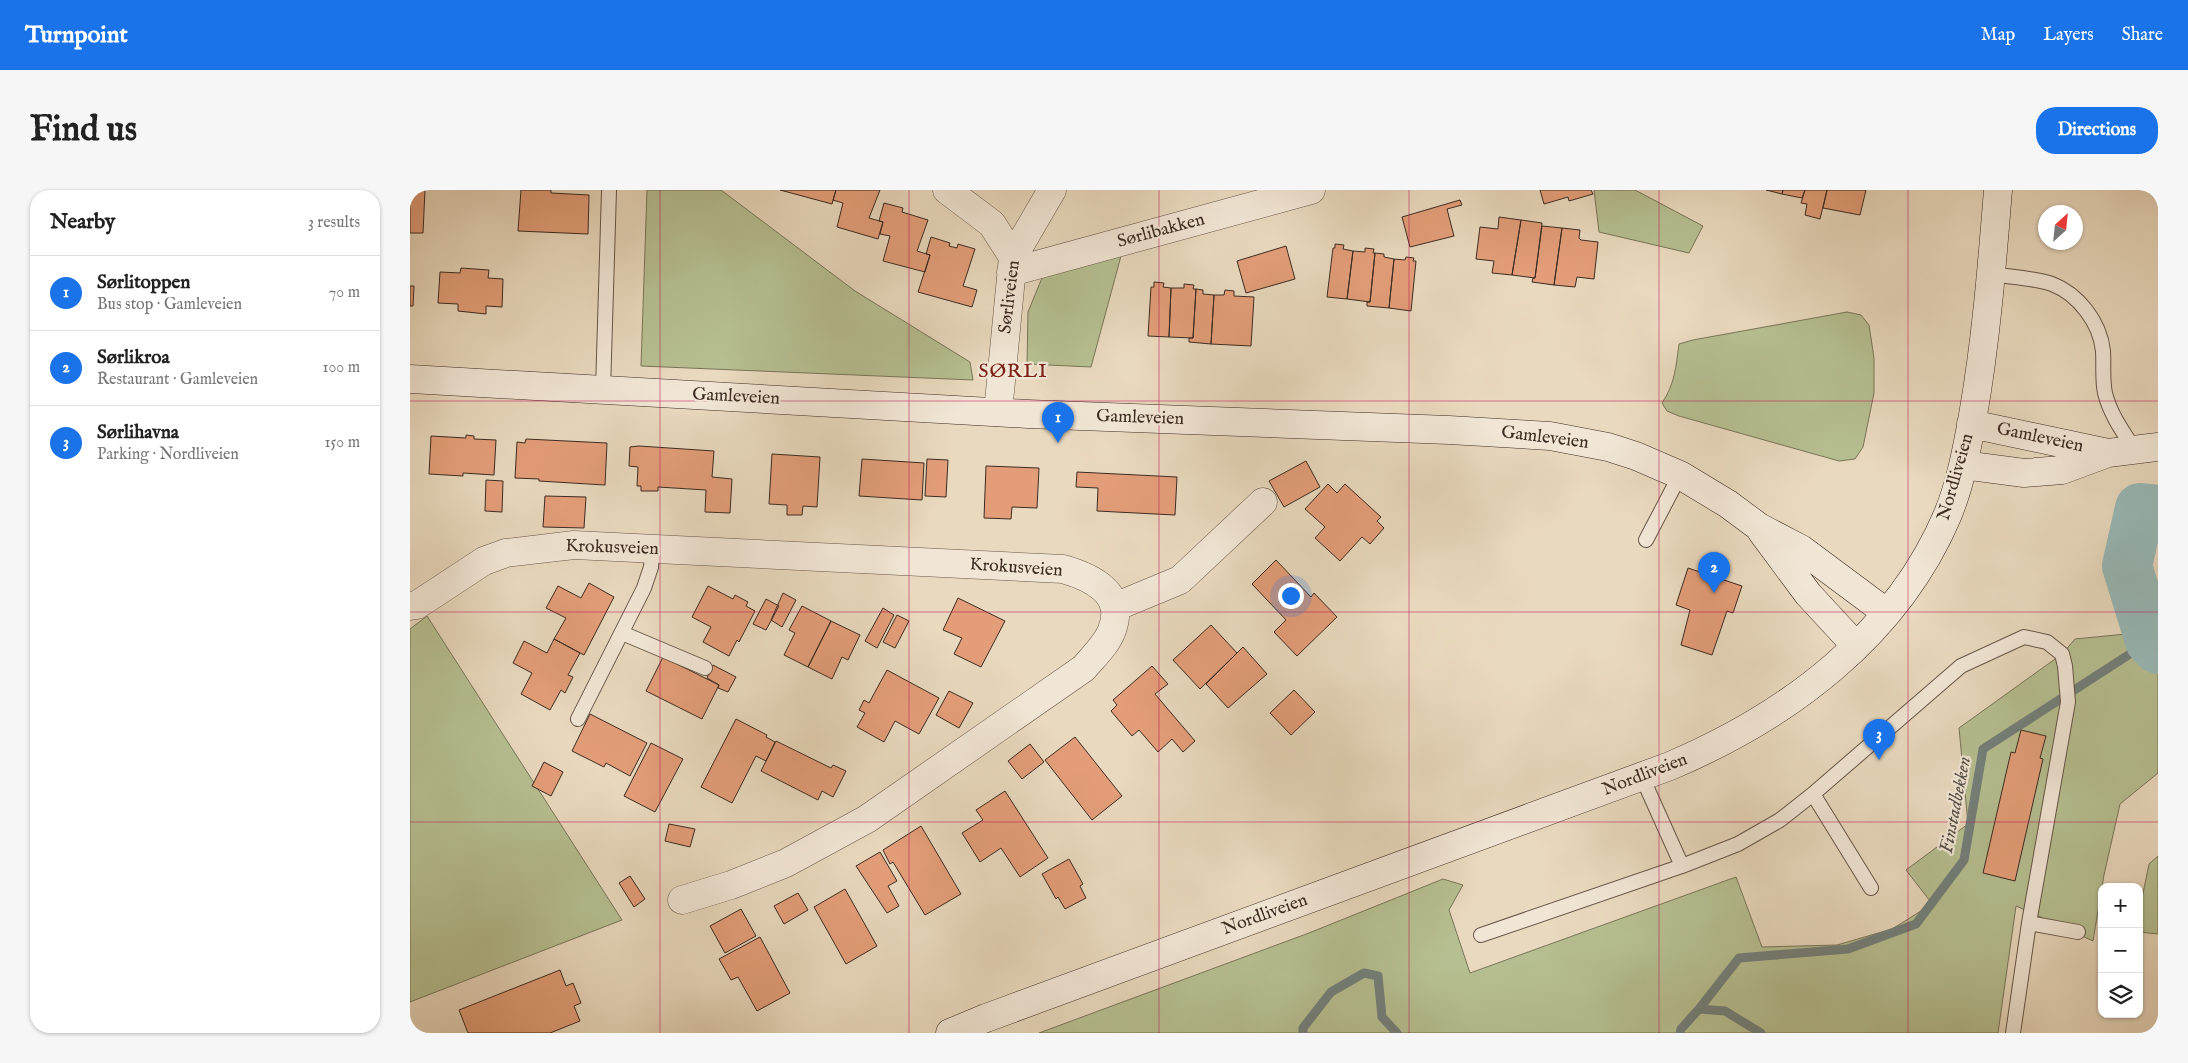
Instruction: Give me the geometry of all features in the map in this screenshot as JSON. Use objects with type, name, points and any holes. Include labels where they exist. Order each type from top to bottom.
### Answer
[{"type":"street","points":[[947,190],[992,224],[1012,265]]},
{"type":"street","name":"Sørliveien","points":[[998,412],[1012,265],[1052,190]]},
{"type":"street","name":"Sørlibakken","points":[[1012,265],[1311,190]]},
{"type":"street","name":"Nordliveien","points":[[950,1033],[986,1018],[1642,777],[1696,755],[1758,723],[1816,684],[1887,613],[1907,586],[1937,537],[1948,512],[1963,465],[1983,350],[1998,190]]},
{"type":"street","name":"Gamleveien","points":[[410,379],[998,412],[1449,430],[1550,436],[1608,447],[1643,458],[1680,475],[1728,504],[1759,528],[1801,549],[1844,579],[1887,613]]},
{"type":"street","name":"Gamleveien","points":[[1971,424],[2108,453]]},
{"type":"street","name":"Gamleveien","points":[[1963,465],[2024,473],[2062,470],[2108,453],[2146,449]]},
{"type":"street","points":[[682,900],[731,885],[786,863],[867,819],[1084,668],[1100,649],[1112,629],[1115,607],[1180,580],[1263,502]]},
{"type":"street","name":"Gamleveien","points":[[1759,528],[1808,594],[1856,646]]},
{"type":"street","name":"Krokusveien","points":[[410,606],[417,605],[484,561],[506,553],[574,545],[1063,569],[1084,575],[1104,587],[1115,607]]},
{"type":"lane","points":[[603,390],[609,190]]},
{"type":"lane","points":[[1991,274],[2049,283],[2075,298],[2086,309],[2096,328],[2102,348],[2103,378],[2113,416],[2146,449]]},
{"type":"lane","points":[[1646,540],[1680,475]]},
{"type":"lane","points":[[578,720],[644,588],[651,567],[652,550]]},
{"type":"lane","points":[[622,633],[705,668]]},
{"type":"lane","points":[[1481,935],[1682,866],[1738,844],[1780,820],[1813,794],[1961,666],[2024,637],[2047,642],[2062,654],[2068,702],[2029,923],[2013,1033]]},
{"type":"lane","points":[[1642,777],[1682,866]]},
{"type":"lane","points":[[1813,794],[1871,888]]},
{"type":"lane","points":[[2029,923],[2078,932]]},
{"type":"green space","points":[[647,190],[721,190],[855,291],[970,362],[973,380],[641,366]]},
{"type":"green space","points":[[1594,190],[1635,190],[1703,226],[1689,253],[1599,232]]},
{"type":"green space","points":[[1121,256],[1091,367],[1027,364],[1028,312],[1044,273]]},
{"type":"green space","points":[[1847,312],[1861,315],[1869,325],[1874,358],[1874,393],[1863,447],[1855,459],[1839,461],[1679,416],[1667,411],[1662,403],[1672,382],[1679,344]]},
{"type":"green space","points":[[427,616],[622,920],[410,1002],[410,629]]},
{"type":"green space","points":[[2126,634],[2158,637],[2158,773],[2120,804],[2103,883],[2098,883],[2098,911],[2093,941],[2016,906],[1998,1033],[1039,1033],[1309,933],[1443,879],[1463,885],[1449,910],[1470,973],[1736,877],[1762,947],[1837,945],[1892,929],[1921,911],[1930,901],[1906,870],[1968,824],[1959,728],[2062,654],[2075,639]]},
{"type":"green space","points":[[2158,856],[2158,934],[2143,932],[2143,893],[2149,864]]},
{"type":"building","points":[[410,190],[425,190],[423,233],[410,233]]},
{"type":"building","points":[[521,190],[551,190],[551,193],[589,195],[588,234],[518,231]]},
{"type":"building","points":[[780,190],[836,190],[832,204]]},
{"type":"building","points":[[836,190],[880,190],[869,218],[883,222],[878,239],[837,227],[843,203],[833,200]]},
{"type":"building","points":[[1540,190],[1591,190],[1593,194],[1569,201],[1568,197],[1544,204]]},
{"type":"building","points":[[1766,190],[1783,190],[1782,194]]},
{"type":"building","points":[[1783,190],[1805,190],[1802,198],[1782,194]]},
{"type":"building","points":[[1805,190],[1827,190],[1820,219],[1805,215],[1807,204],[1801,203]]},
{"type":"building","points":[[1827,190],[1866,190],[1860,215],[1823,208]]},
{"type":"building","points":[[1460,200],[1462,205],[1447,209],[1454,236],[1410,247],[1402,217]]},
{"type":"building","points":[[884,203],[903,208],[902,212],[928,220],[917,251],[930,255],[925,272],[883,261],[890,236],[880,234],[883,222],[879,221]]},
{"type":"building","points":[[1499,217],[1521,220],[1512,275],[1492,273],[1494,261],[1476,259],[1480,227],[1498,229]]},
{"type":"building","points":[[1521,220],[1542,223],[1535,278],[1512,275]]},
{"type":"building","points":[[1542,226],[1562,228],[1554,285],[1532,282],[1533,278],[1535,278]]},
{"type":"building","points":[[1562,228],[1580,230],[1579,238],[1581,240],[1598,242],[1594,279],[1577,277],[1575,287],[1554,285]]},
{"type":"building","points":[[931,237],[950,243],[949,246],[957,248],[958,244],[975,249],[963,286],[977,290],[972,307],[918,292],[930,255],[926,254]]},
{"type":"building","points":[[1335,244],[1344,245],[1343,249],[1353,251],[1347,299],[1327,297]]},
{"type":"building","points":[[1286,246],[1295,279],[1246,293],[1237,261]]},
{"type":"building","points":[[1365,248],[1374,249],[1373,253],[1375,253],[1370,302],[1347,299],[1353,251],[1365,252]]},
{"type":"building","points":[[1375,253],[1384,254],[1384,257],[1394,259],[1389,308],[1367,306],[1367,302],[1370,302]]},
{"type":"building","points":[[1406,257],[1414,258],[1413,261],[1416,261],[1411,311],[1389,308],[1394,259],[1405,260]]},
{"type":"building","points":[[461,268],[489,270],[488,278],[503,279],[502,307],[486,306],[486,314],[458,311],[458,304],[438,303],[440,272],[460,273]]},
{"type":"building","points":[[1154,282],[1164,283],[1163,287],[1171,288],[1169,337],[1148,336],[1151,287],[1154,287]]},
{"type":"building","points":[[1184,284],[1194,285],[1193,289],[1196,289],[1193,338],[1169,337],[1171,288],[1184,288]]},
{"type":"building","points":[[410,286],[414,286],[413,306],[410,306]]},
{"type":"building","points":[[1196,289],[1203,290],[1203,294],[1214,295],[1211,344],[1189,342],[1189,338],[1193,338]]},
{"type":"building","points":[[1225,290],[1234,291],[1234,296],[1254,297],[1251,346],[1211,344],[1214,295],[1224,295]]},
{"type":"building","points":[[466,435],[474,436],[474,439],[496,440],[494,475],[463,473],[463,476],[429,474],[431,436],[466,438]]},
{"type":"building","points":[[526,439],[607,443],[605,485],[515,478],[517,442],[525,443]]},
{"type":"building","points":[[630,447],[714,451],[712,477],[732,479],[730,513],[705,512],[706,490],[658,487],[658,491],[641,491],[641,486],[637,486],[638,467],[629,466]]},
{"type":"building","points":[[772,454],[820,457],[817,507],[803,506],[802,515],[787,515],[787,505],[769,504]]},
{"type":"building","points":[[862,459],[924,463],[922,500],[859,496]]},
{"type":"building","points":[[927,459],[948,460],[946,497],[925,496]]},
{"type":"building","points":[[1306,461],[1320,487],[1284,507],[1269,481]]},
{"type":"building","points":[[986,466],[1039,468],[1037,508],[1012,507],[1011,519],[984,518]]},
{"type":"building","points":[[1077,472],[1177,477],[1175,515],[1097,511],[1098,488],[1076,487]]},
{"type":"building","points":[[486,480],[503,481],[502,512],[485,511]]},
{"type":"building","points":[[1328,484],[1337,493],[1345,484],[1381,517],[1377,521],[1384,528],[1370,544],[1362,537],[1340,561],[1315,538],[1325,527],[1305,509]]},
{"type":"building","points":[[545,496],[586,497],[584,528],[543,527]]},
{"type":"building","points":[[1276,560],[1311,597],[1314,593],[1337,617],[1297,656],[1274,632],[1286,620],[1252,584]]},
{"type":"building","points":[[1688,568],[1742,586],[1733,613],[1727,611],[1712,655],[1681,645],[1690,610],[1676,605]]},
{"type":"building","points":[[589,583],[614,597],[584,655],[554,639],[566,618],[546,608],[558,586],[581,598]]},
{"type":"building","points":[[708,586],[733,599],[735,595],[748,602],[746,606],[755,611],[739,642],[737,640],[729,656],[703,642],[711,627],[692,617]]},
{"type":"building","points":[[783,593],[796,600],[782,627],[771,620]]},
{"type":"building","points":[[958,598],[1005,621],[981,667],[954,654],[962,638],[943,630]]},
{"type":"building","points":[[766,599],[779,606],[766,630],[753,624]]},
{"type":"building","points":[[802,606],[831,621],[808,667],[784,655],[795,633],[789,630]]},
{"type":"building","points":[[883,608],[894,615],[877,648],[865,641]]},
{"type":"building","points":[[897,615],[909,621],[895,648],[883,642]]},
{"type":"building","points":[[831,621],[860,635],[848,660],[842,657],[832,679],[808,667]]},
{"type":"building","points":[[1211,625],[1237,653],[1200,689],[1173,660]]},
{"type":"building","points":[[554,639],[580,653],[568,675],[573,677],[565,693],[561,690],[550,710],[521,694],[532,673],[513,663],[524,641],[547,653]]},
{"type":"building","points":[[1243,647],[1267,674],[1228,708],[1206,684]]},
{"type":"building","points":[[663,657],[719,685],[702,719],[646,691]]},
{"type":"building","points":[[713,665],[736,677],[728,692],[718,688],[719,685],[707,678]]},
{"type":"building","points":[[1152,666],[1168,684],[1155,694],[1195,741],[1183,752],[1172,739],[1158,752],[1139,730],[1132,736],[1111,711],[1117,705],[1113,700]]},
{"type":"building","points":[[887,670],[939,698],[919,734],[895,721],[884,742],[857,727],[865,713],[859,710],[864,700],[869,703]]},
{"type":"building","points":[[1294,690],[1315,712],[1291,735],[1270,713]]},
{"type":"building","points":[[949,691],[973,703],[959,728],[936,715]]},
{"type":"building","points":[[590,714],[647,743],[630,776],[606,763],[604,767],[572,751]]},
{"type":"building","points":[[736,719],[767,735],[766,737],[775,742],[766,761],[756,756],[732,803],[701,787]]},
{"type":"building","points":[[2021,730],[2046,736],[2040,758],[2043,759],[2015,881],[1983,873],[2011,752],[2015,753]]},
{"type":"building","points":[[1075,737],[1122,796],[1092,820],[1045,760]]},
{"type":"building","points":[[776,741],[831,768],[833,765],[846,771],[833,797],[822,791],[818,800],[761,771]]},
{"type":"building","points":[[651,743],[683,759],[655,812],[624,796]]},
{"type":"building","points":[[1030,744],[1044,762],[1022,779],[1008,761]]},
{"type":"building","points":[[544,762],[563,772],[551,796],[532,786]]},
{"type":"building","points":[[1005,791],[1048,858],[1020,877],[1001,848],[980,862],[962,833],[983,820],[976,810]]},
{"type":"building","points":[[669,824],[695,829],[690,847],[665,841]]},
{"type":"building","points":[[921,826],[961,894],[925,915],[893,862],[890,864],[883,850]]},
{"type":"building","points":[[880,852],[897,881],[888,886],[899,906],[887,913],[856,866]]},
{"type":"building","points":[[1069,859],[1083,884],[1080,886],[1086,898],[1065,909],[1058,897],[1056,899],[1042,874]]},
{"type":"building","points":[[630,876],[645,899],[634,907],[619,883]]},
{"type":"building","points":[[845,889],[877,946],[846,964],[814,907]]},
{"type":"building","points":[[798,893],[808,910],[784,924],[774,906]]},
{"type":"building","points":[[741,909],[756,936],[725,953],[710,926]]},
{"type":"building","points":[[760,937],[790,993],[757,1011],[738,977],[731,980],[719,959]]},
{"type":"building","points":[[560,970],[566,986],[573,983],[581,1003],[574,1006],[580,1021],[550,1033],[468,1033],[459,1010]]},
{"type":"waterway","points":[[2158,510],[2140,508],[2127,566],[2150,641],[2158,649]]},
{"type":"waterway","name":"Finstadbekken","points":[[1680,1033],[1681,1029],[1739,958],[1848,949],[1916,924],[1964,860],[1983,749],[2150,641]]},
{"type":"waterway","name":"Finstadbekken","points":[[1303,1033],[1303,1028],[1331,992],[1364,973],[1378,976],[1382,1017],[1397,1033]]},
{"type":"waterway","name":"Finstadbekken","points":[[1699,1009],[1725,1011],[1761,1033]]},
{"type":"place","name":"Sørlitoppen","points":[[1058,443]]},
{"type":"place","name":"Sørlikroa","points":[[1714,593]]},
{"type":"place","name":"Sørlihavna","points":[[1879,760]]},
{"type":"district","name":"SØRLI","points":[[1013,371]]}]
